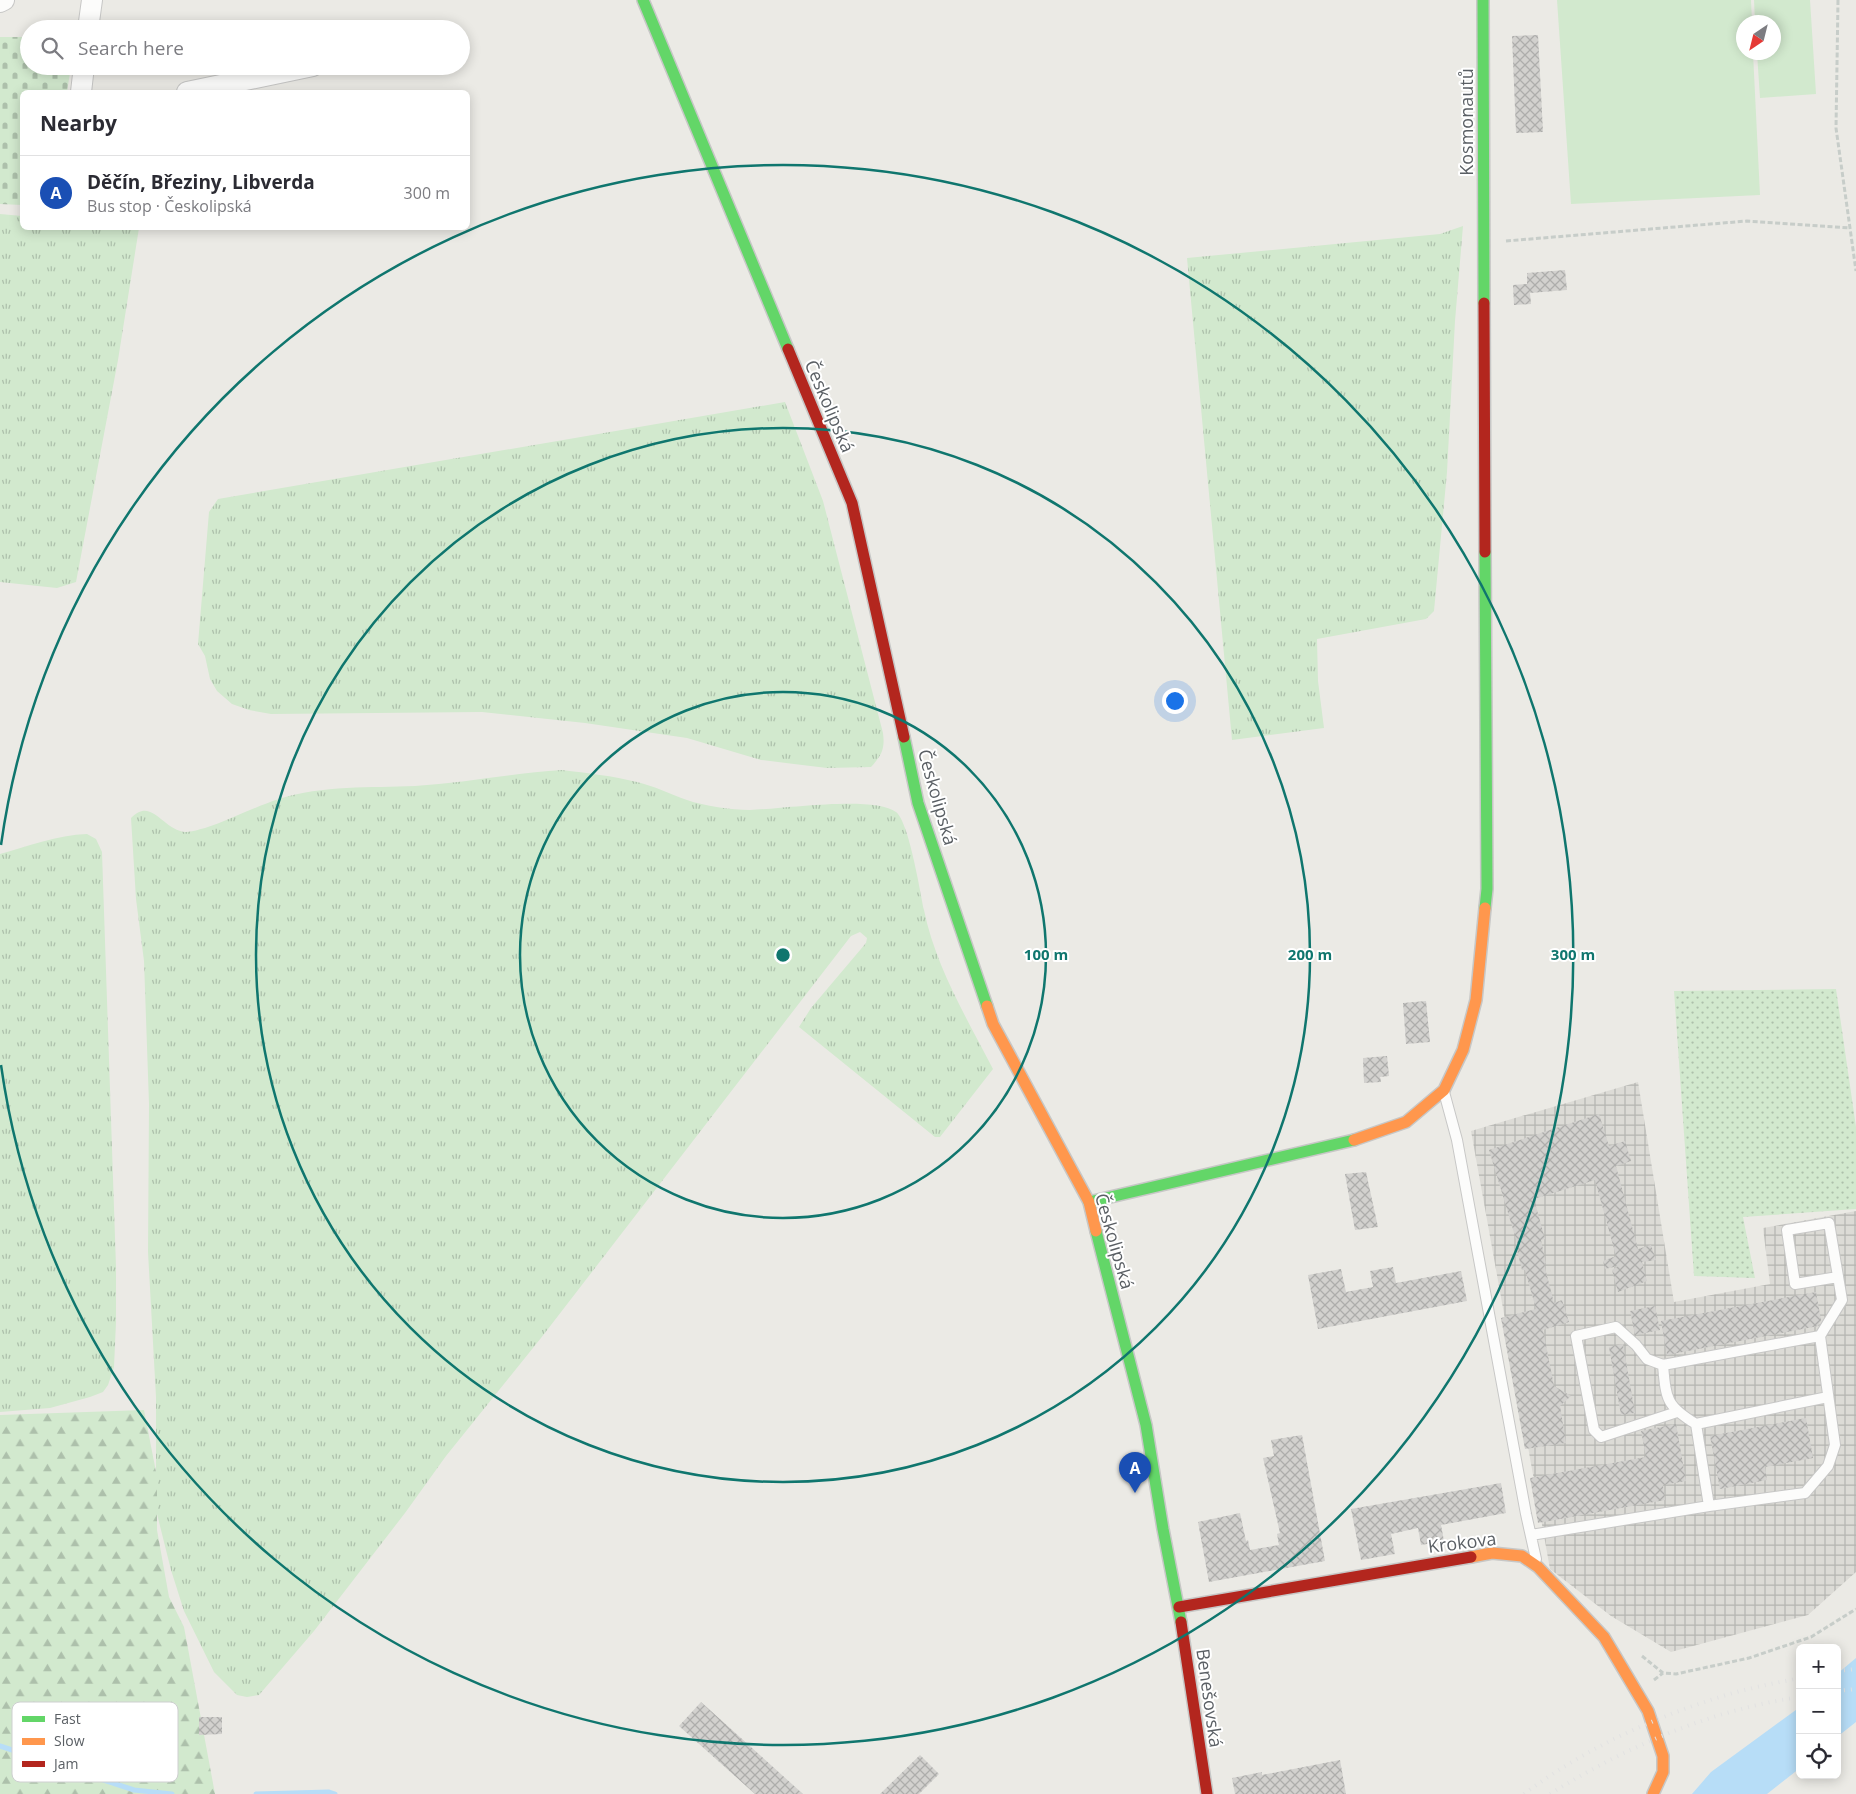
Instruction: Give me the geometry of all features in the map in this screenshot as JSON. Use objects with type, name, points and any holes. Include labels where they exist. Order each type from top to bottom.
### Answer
[{"type":"street","points":[[0,2],[4,0]]},
{"type":"street","points":[[89,20],[92,0]]},
{"type":"street","name":"Českolipská","points":[[643,0],[852,503],[918,803],[992,1024],[1089,1202],[1146,1425],[1163,1529],[1179,1607]]},
{"type":"street","name":"Kosmonautů","points":[[1444,1090],[1463,1050],[1476,1000],[1487,889],[1483,0]]},
{"type":"street","points":[[81,90],[83,75]]},
{"type":"street","points":[[198,90],[270,75]]},
{"type":"street","points":[[1089,1202],[1357,1139],[1406,1122],[1444,1090]]},
{"type":"street","name":"Krokova","points":[[1179,1607],[1492,1553],[1522,1556],[1538,1567],[1604,1637],[1648,1711],[1663,1756],[1663,1772],[1653,1794]]},
{"type":"street","name":"Benešovská","points":[[1179,1607],[1207,1794]]},
{"type":"lane","points":[[1444,1090],[1457,1140],[1538,1567]]},
{"type":"lane","points":[[1531,1535],[1709,1506],[1805,1494],[1828,1466],[1835,1446],[1820,1336],[1842,1300],[1829,1223],[1787,1230],[1795,1284],[1838,1277]]},
{"type":"lane","points":[[1677,1412],[1601,1437],[1594,1430],[1576,1336],[1616,1327],[1636,1345],[1647,1359],[1663,1366],[1820,1336]]},
{"type":"lane","points":[[1663,1366],[1666,1393],[1677,1412],[1696,1424],[1828,1396]]},
{"type":"lane","points":[[1696,1424],[1709,1506]]},
{"type":"path","points":[[1838,0],[1836,128],[1856,271]]},
{"type":"path","points":[[1484,243],[1747,221],[1850,228]]},
{"type":"path","points":[[1636,1651],[1663,1673],[1676,1674],[1749,1658],[1804,1640],[1856,1609]]},
{"type":"shaded area","points":[[1638,1082],[1674,1302],[1770,1284],[1763,1228],[1856,1211],[1856,1572],[1808,1615],[1671,1652],[1611,1616],[1550,1569],[1471,1131]]},
{"type":"green space","points":[[1557,0],[1751,0],[1752,15],[1736,15],[1736,60],[1753,60],[1760,195],[1571,204]]},
{"type":"green space","points":[[1754,0],[1810,0],[1816,94],[1760,98],[1757,60],[1781,60],[1781,15],[1755,15]]},
{"type":"green space","points":[[0,37],[20,37],[20,75],[70,75],[67,90],[20,90],[20,205],[0,204]]},
{"type":"green space","points":[[0,214],[20,216],[20,230],[139,230],[118,360],[76,582],[57,588],[0,582]]},
{"type":"green space","points":[[1463,226],[1455,321],[1447,472],[1434,611],[1426,619],[1317,639],[1318,681],[1324,728],[1232,740],[1187,258],[1440,234]]},
{"type":"green space","points":[[785,402],[823,501],[883,733],[884,743],[882,752],[871,767],[827,768],[761,760],[687,738],[585,723],[482,712],[271,714],[249,710],[232,704],[217,691],[210,679],[205,656],[198,644],[209,512],[218,499]]},
{"type":"green space","points":[[562,770],[609,776],[637,782],[710,806],[750,810],[826,804],[869,804],[885,807],[896,812],[901,818],[910,842],[929,931],[936,951],[953,991],[993,1069],[940,1137],[935,1137],[799,1027],[811,1008],[866,943],[867,938],[860,932],[851,936],[541,1338],[446,1456],[405,1513],[314,1631],[259,1695],[247,1697],[237,1695],[214,1672],[184,1611],[171,1570],[156,1510],[156,1397],[148,1252],[149,1104],[144,961],[136,899],[131,818],[138,812],[152,812],[178,830],[188,832],[214,825],[279,799],[312,791],[433,785]]},
{"type":"green space","points":[[87,834],[96,839],[102,852],[116,1267],[114,1367],[108,1385],[103,1392],[50,1408],[0,1412],[0,854],[32,844]]},
{"type":"green space","points":[[1836,989],[1856,1127],[1856,1209],[1743,1217],[1755,1278],[1694,1276],[1674,991]]},
{"type":"green space","points":[[144,1410],[157,1477],[157,1530],[169,1597],[184,1627],[215,1794],[0,1794],[0,1415]]},
{"type":"water","points":[[1856,1658],[1856,1722],[1841,1734],[1841,1689],[1841,1671]]},
{"type":"water","points":[[1796,1710],[1796,1771],[1767,1794],[1692,1794],[1711,1772]]},
{"type":"building","points":[[1538,35],[1543,132],[1516,133],[1512,36]]},
{"type":"building","points":[[1565,270],[1567,290],[1530,293],[1531,304],[1514,305],[1513,285],[1527,284],[1527,273]]},
{"type":"building","points":[[1426,1001],[1430,1042],[1406,1044],[1403,1003]]},
{"type":"building","points":[[1387,1056],[1389,1076],[1380,1077],[1381,1082],[1364,1083],[1363,1058]]},
{"type":"building","points":[[1599,1114],[1609,1146],[1625,1141],[1631,1161],[1616,1166],[1638,1249],[1651,1245],[1656,1260],[1642,1262],[1647,1281],[1618,1292],[1612,1270],[1618,1266],[1605,1269],[1603,1261],[1616,1256],[1595,1180],[1534,1199],[1545,1239],[1541,1240],[1546,1264],[1544,1264],[1554,1303],[1562,1300],[1569,1322],[1543,1330],[1554,1386],[1571,1396],[1560,1406],[1566,1443],[1525,1449],[1501,1318],[1536,1309],[1525,1270],[1522,1270],[1516,1246],[1518,1246],[1489,1150]]},
{"type":"building","points":[[1366,1172],[1378,1227],[1355,1230],[1345,1174]]},
{"type":"building","points":[[1393,1267],[1396,1283],[1461,1271],[1467,1301],[1318,1329],[1308,1275],[1341,1269],[1346,1292],[1373,1287],[1370,1271]]},
{"type":"building","points":[[1816,1292],[1821,1320],[1818,1326],[1667,1355],[1661,1321]]},
{"type":"building","points":[[1655,1306],[1660,1330],[1635,1335],[1630,1311]]},
{"type":"building","points":[[1623,1344],[1635,1413],[1621,1415],[1609,1347]]},
{"type":"building","points":[[1806,1418],[1813,1458],[1765,1467],[1767,1480],[1720,1489],[1710,1436]]},
{"type":"building","points":[[1676,1424],[1686,1481],[1663,1485],[1665,1500],[1538,1523],[1530,1478],[1646,1457],[1641,1431]]},
{"type":"building","points":[[1302,1435],[1325,1561],[1209,1582],[1198,1522],[1240,1513],[1246,1541],[1248,1540],[1250,1550],[1279,1545],[1277,1534],[1280,1533],[1263,1458],[1274,1456],[1271,1440]]},
{"type":"building","points":[[1501,1483],[1506,1513],[1441,1525],[1444,1541],[1421,1545],[1418,1528],[1391,1534],[1395,1554],[1361,1560],[1351,1509]]},
{"type":"building","points":[[701,1702],[803,1794],[755,1794],[679,1726]]},
{"type":"building","points":[[199,1717],[222,1717],[222,1734],[199,1735]]},
{"type":"building","points":[[920,1755],[939,1774],[919,1794],[880,1794]]},
{"type":"building","points":[[1340,1760],[1346,1794],[1235,1794],[1232,1778],[1262,1772],[1262,1775]]},
{"type":"waterway","points":[[0,1746],[12,1750]]},
{"type":"waterway","points":[[110,1782],[134,1790],[172,1794]]},
{"type":"waterway","points":[[256,1794],[329,1792],[335,1794]]},
{"type":"railway","points":[[1841,1671],[1856,1669]]},
{"type":"railway","points":[[1524,1794],[1548,1777],[1600,1746],[1655,1721],[1740,1691],[1796,1679]]},
{"type":"railway","points":[[1841,1691],[1856,1689]]},
{"type":"railway","points":[[1550,1794],[1608,1761],[1670,1733],[1734,1711],[1796,1698]]},
{"type":"traffic: fast","points":[[643,0],[788,349]]},
{"type":"traffic: fast","points":[[1483,0],[1484,303]]},
{"type":"traffic: fast","points":[[1485,552],[1487,889],[1485,908]]},
{"type":"traffic: fast","points":[[904,737],[918,803],[987,1006]]},
{"type":"traffic: fast","points":[[1089,1202],[1354,1140]]},
{"type":"traffic: fast","points":[[1096,1231],[1146,1425],[1181,1622]]},
{"type":"traffic: slow","points":[[1354,1140],[1406,1122],[1444,1090],[1463,1050],[1476,1000],[1485,908]]},
{"type":"traffic: slow","points":[[987,1006],[993,1024],[1089,1202],[1096,1231]]},
{"type":"traffic: slow","points":[[1471,1557],[1492,1553],[1522,1556],[1538,1567],[1604,1637],[1648,1711],[1663,1756],[1663,1772],[1653,1794]]},
{"type":"traffic: jam","points":[[1484,303],[1485,552]]},
{"type":"traffic: jam","points":[[788,349],[852,503],[904,737]]},
{"type":"traffic: jam","points":[[1179,1607],[1471,1557]]},
{"type":"traffic: jam","points":[[1181,1622],[1207,1794]]},
{"type":"place","name":"Děčín, Březiny, Libverda","points":[[1135,1493]]}]
